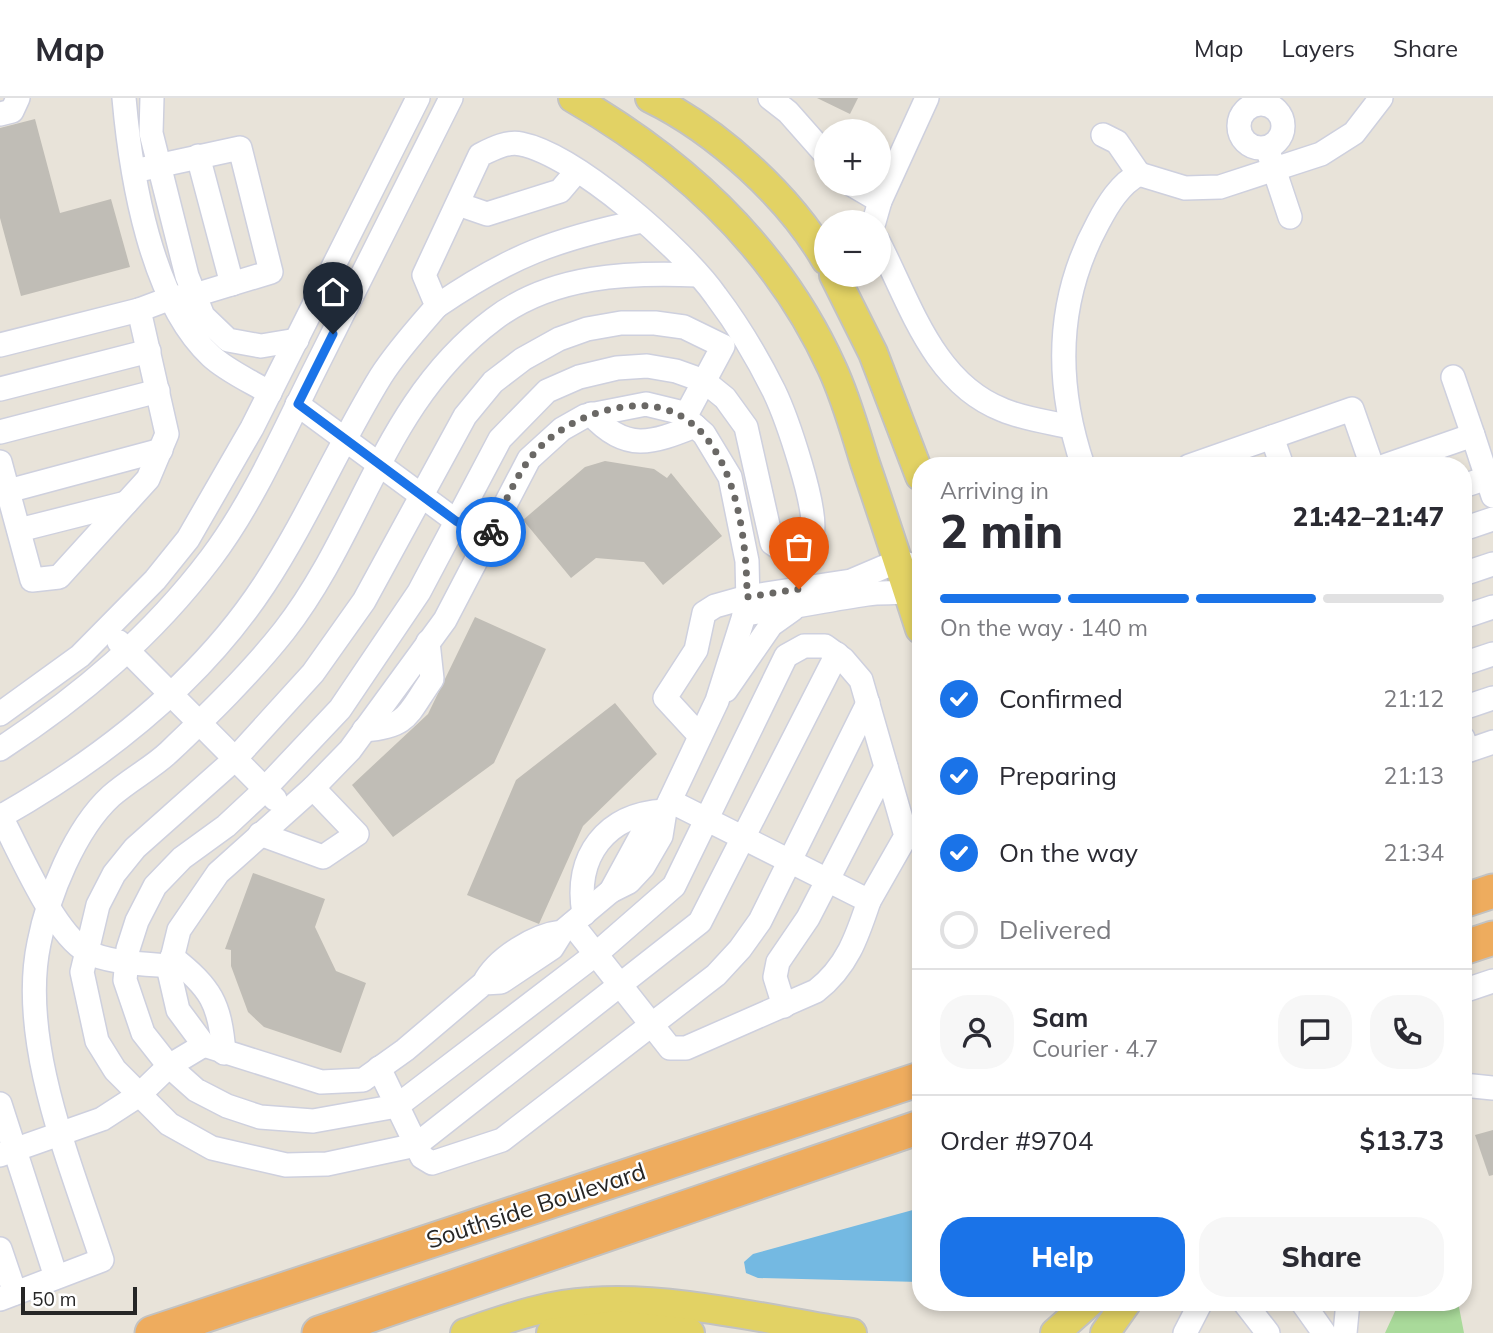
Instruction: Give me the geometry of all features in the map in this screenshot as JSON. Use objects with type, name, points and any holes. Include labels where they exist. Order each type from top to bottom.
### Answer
[{"type":"highway","points":[[1472,898],[1493,891]]},
{"type":"highway","points":[[1472,945],[1493,938]]},
{"type":"highway","name":"Southside Boulevard","points":[[152,1333],[912,1082]]},
{"type":"highway","name":"Southside Boulevard","points":[[319,1333],[912,1130]]},
{"type":"main road","points":[[573,98],[622,128],[693,181],[746,234],[781,279],[832,369],[912,578]]},
{"type":"main road","points":[[650,98],[673,110],[726,148],[782,201],[814,244]]},
{"type":"main road","points":[[840,287],[873,353],[913,457]]},
{"type":"main road","points":[[465,1333],[561,1305],[618,1301],[674,1306],[852,1333]]},
{"type":"main road","points":[[1055,1333],[1080,1311]]},
{"type":"main road","points":[[1105,1333],[1121,1311]]},
{"type":"main road","points":[[551,1333],[618,1325],[690,1333]]},
{"type":"street","points":[[0,114],[12,111],[18,98]]},
{"type":"street","points":[[124,98],[134,171],[159,276],[182,319],[212,357],[270,393]]},
{"type":"street","points":[[152,98],[151,133],[187,276],[203,316],[228,340],[261,346],[297,340]]},
{"type":"street","points":[[0,714],[52,677],[107,630],[155,580],[188,539],[215,498],[270,393],[418,98]]},
{"type":"street","points":[[0,749],[51,716],[128,651],[177,599],[212,556],[240,513],[298,404],[451,98]]},
{"type":"street","points":[[771,98],[788,112],[814,141]]},
{"type":"street","points":[[878,210],[927,98]]},
{"type":"street","points":[[1103,135],[1117,142],[1139,174],[1196,189],[1220,187],[1271,158],[1321,154],[1354,133],[1381,98]]},
{"type":"street","points":[[437,306],[424,275],[480,155],[499,146],[520,143],[577,171],[616,198],[715,294],[774,392],[791,432],[813,517],[812,534],[799,554],[791,556],[772,543],[746,427],[725,398],[704,382],[676,371],[647,366],[617,368],[579,377],[547,391],[500,439],[419,592],[348,698],[310,743],[264,789],[226,826],[182,858],[155,886],[137,921],[125,980],[143,1033],[169,1066],[196,1090],[227,1106],[260,1117],[313,1121],[397,1106],[596,954],[674,886],[706,819],[786,656],[804,646],[825,646],[861,680],[906,836],[869,901],[856,940],[831,980],[816,991],[686,1048],[670,1048],[651,1025],[596,954],[573,923],[583,869],[607,832],[628,817],[667,806],[706,819],[869,901]]},
{"type":"street","points":[[0,345],[139,310],[171,298],[195,295],[271,272],[240,148],[134,171]]},
{"type":"street","points":[[198,156],[232,284]]},
{"type":"street","points":[[1271,158],[1290,217]]},
{"type":"street","points":[[458,204],[487,214],[560,191],[577,171]]},
{"type":"street","points":[[1080,457],[1071,427],[1062,361],[1064,317],[1082,253],[1105,209],[1129,179],[1139,174]]},
{"type":"street","points":[[862,196],[875,210]]},
{"type":"street","points":[[214,1049],[222,1021],[215,1001],[202,981],[171,962],[127,962],[86,951],[62,928],[0,816],[75,771],[145,719],[238,622],[308,512],[382,374],[437,306],[486,273],[522,254],[595,231],[642,222]]},
{"type":"street","points":[[891,268],[938,361],[957,383],[1004,411],[1071,427]]},
{"type":"street","points":[[0,1249],[8,1296],[102,1260],[40,1058],[35,979],[39,943],[62,868],[94,816],[111,796],[167,754],[257,664],[299,608],[348,527],[377,462],[435,373],[496,317],[530,297],[587,280],[646,273],[698,275]]},
{"type":"street","points":[[0,462],[32,580],[59,577],[148,479],[167,434],[139,310]]},
{"type":"street","points":[[591,414],[607,432],[630,441],[659,440],[690,422],[704,382],[723,346],[684,327],[655,323],[621,323],[587,329],[559,339],[523,359],[493,382],[466,416],[364,601],[334,644],[291,700],[236,758],[186,806],[135,848],[114,874],[98,905],[82,972],[97,1041],[115,1070],[139,1095],[169,1124],[212,1148],[286,1165],[327,1164],[416,1145],[700,922],[836,654]]},
{"type":"street","points":[[0,390],[149,351]]},
{"type":"street","points":[[1453,377],[1490,487],[1472,486]]},
{"type":"street","points":[[0,432],[158,391]]},
{"type":"street","points":[[298,404],[456,521],[488,538]]},
{"type":"street","points":[[646,404],[679,412],[690,422],[704,434],[730,477],[743,532],[744,611],[717,701],[667,806],[647,825],[611,891],[573,923],[544,934],[491,971],[484,983],[363,1080],[321,1082],[214,1049],[178,1010],[171,962],[179,930],[218,873],[313,788],[364,730],[444,620],[529,459],[562,429],[591,414],[646,404]]},
{"type":"street","points":[[1215,457],[1352,409],[1368,457]]},
{"type":"street","points":[[1410,457],[1473,435]]},
{"type":"street","points":[[1272,437],[1279,457]]},
{"type":"street","points":[[8,491],[161,450]]},
{"type":"street","points":[[19,530],[127,503]]},
{"type":"street","points":[[1472,526],[1493,519]]},
{"type":"street","points":[[1472,571],[1493,564]]},
{"type":"street","points":[[700,736],[665,698],[696,650],[704,613],[715,606],[744,611],[794,608],[870,593],[912,578]]},
{"type":"street","points":[[744,611],[852,581],[912,578]]},
{"type":"street","points":[[1472,614],[1493,607]]},
{"type":"street","points":[[717,701],[743,670],[771,625],[794,608]]},
{"type":"street","points":[[107,630],[288,810]]},
{"type":"street","points":[[1472,661],[1493,654]]},
{"type":"street","points":[[1472,705],[1493,698]]},
{"type":"street","points":[[379,1068],[422,1157],[432,1163],[502,1140],[716,975],[740,949],[760,921],[868,703]]},
{"type":"street","points":[[1472,749],[1493,742]]},
{"type":"street","points":[[784,1006],[775,977],[778,962],[792,947],[886,767]]},
{"type":"street","points":[[260,834],[323,857],[357,834],[313,788]]},
{"type":"street","points":[[1472,988],[1493,981]]},
{"type":"street","points":[[7,1153],[102,1119],[139,1095],[169,1066],[214,1049]]},
{"type":"street","points":[[1472,1087],[1493,1088]]},
{"type":"street","points":[[0,1104],[7,1153],[56,1278]]},
{"type":"street","points":[[1185,1333],[1196,1311]]},
{"type":"street","points":[[1251,1311],[1268,1333]]},
{"type":"street","points":[[1308,1311],[1324,1333]]},
{"type":"street","points":[[1345,1333],[1347,1311]]},
{"type":"green space","points":[[1395,1311],[1460,1311],[1464,1333],[1385,1333]]},
{"type":"water","points":[[912,1210],[912,1282],[758,1278],[746,1273],[744,1262],[753,1254]]},
{"type":"building","points":[[817,98],[858,98],[850,114]]},
{"type":"building","points":[[35,119],[60,213],[111,199],[130,267],[21,296],[0,218],[0,128]]},
{"type":"building","points":[[605,461],[654,469],[667,478],[671,473],[722,536],[663,585],[644,562],[596,558],[571,578],[523,520],[585,467]]},
{"type":"building","points":[[475,617],[546,649],[494,763],[393,837],[352,785],[428,714]]},
{"type":"building","points":[[615,703],[657,754],[583,826],[539,924],[467,895],[516,780]]},
{"type":"building","points":[[253,873],[325,899],[315,927],[336,971],[366,983],[341,1053],[264,1027],[248,1012],[231,966],[231,950],[225,949]]},
{"type":"building","points":[[1493,1130],[1493,1175],[1489,1176],[1475,1135]]},
{"type":"way so far","points":[[491,532],[529,459],[562,429],[585,416],[619,407],[646,404],[679,412],[704,434],[730,477],[743,532],[747,561],[747,597],[799,589]]},
{"type":"route","points":[[333,334],[298,404],[456,521],[488,538],[491,532]]}]
